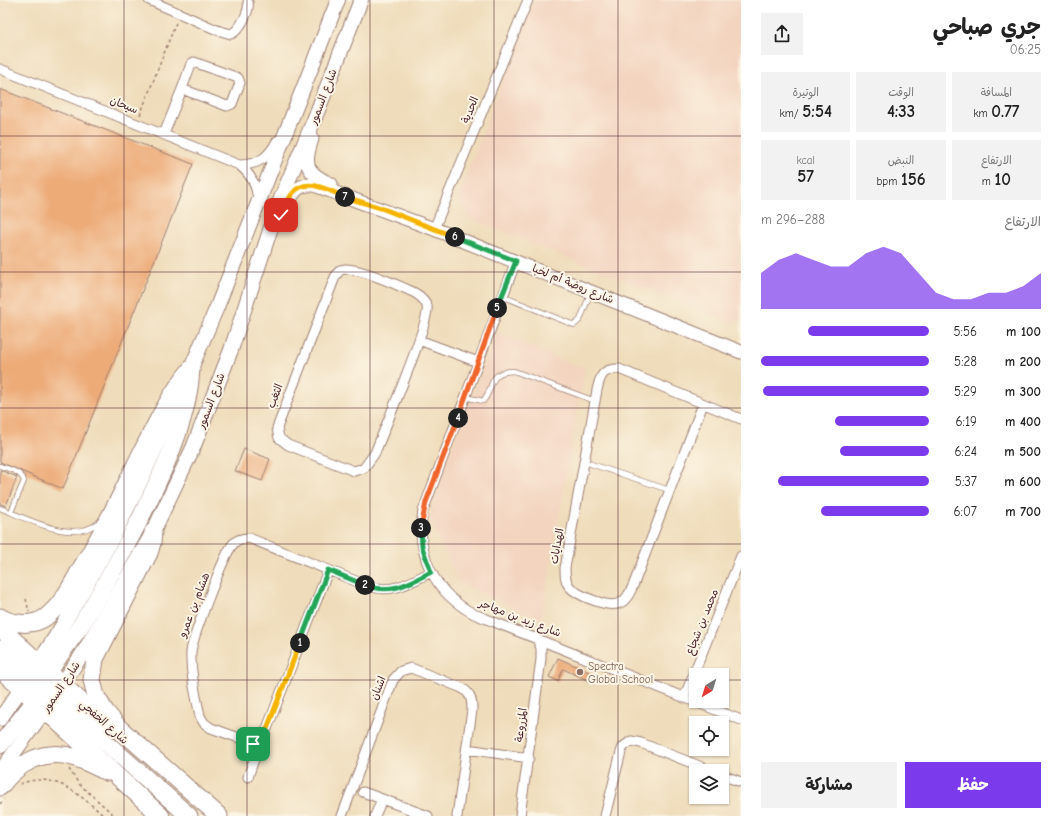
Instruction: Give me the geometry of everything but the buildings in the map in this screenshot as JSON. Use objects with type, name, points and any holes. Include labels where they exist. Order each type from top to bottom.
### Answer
[{"type":"highway","points":[[0,617],[12,622],[33,623],[40,621],[51,613],[62,600],[118,501],[162,411],[177,386],[191,368]]},
{"type":"highway","points":[[0,745],[42,686],[83,622],[119,560],[158,482],[184,416],[189,393],[191,368]]},
{"type":"highway","points":[[153,532],[149,553],[95,659],[92,680],[96,696],[104,711],[119,728],[219,816]]},
{"type":"highway","name":"شارع الخفجي","points":[[0,628],[42,686],[120,778],[161,816]]},
{"type":"highway","points":[[0,649],[189,816]]},
{"type":"highway","name":"شارع الخفجي","points":[[0,669],[81,702],[209,816]]},
{"type":"highway","points":[[2,793],[9,776],[22,765],[48,755],[72,757],[120,778]]},
{"type":"main road","name":"شارع السمور","points":[[191,368],[338,0]]},
{"type":"main road","name":"شارع السمور","points":[[0,719],[83,654],[153,532],[193,448],[231,350],[272,224],[360,0]]},
{"type":"main road","name":"شارع السمور","points":[[0,772],[42,686]]},
{"type":"street","points":[[149,0],[223,32],[234,33],[241,24],[248,6],[248,1]]},
{"type":"street","name":"الحدية","points":[[434,229],[528,0]]},
{"type":"street","points":[[166,135],[174,119],[174,111],[191,64],[194,62],[236,76],[240,80],[234,100],[229,106],[182,89]]},
{"type":"street","name":"سيحان","points":[[0,69],[239,165],[250,176],[254,184],[258,202]]},
{"type":"street","points":[[239,165],[256,163],[268,154],[299,99]]},
{"type":"street","name":"شارع روضة أم لخبا","points":[[314,120],[314,132],[306,158],[310,171],[320,179],[372,202],[381,208]]},
{"type":"street","name":"شارع روضة أم لخبا","points":[[272,224],[281,215],[293,192],[305,185],[314,185],[370,206],[381,208],[741,352]]},
{"type":"street","name":"شارع زيد بن مهاجر","points":[[516,261],[423,511],[421,529],[422,547],[431,572],[447,595],[461,607],[474,614],[536,637],[741,720]]},
{"type":"street","name":"الثغب","points":[[340,270],[356,270],[415,293],[422,298],[428,310],[419,340],[375,453],[364,468],[359,470],[350,469],[288,445],[279,438],[278,423],[335,277],[340,270]]},
{"type":"street","points":[[419,340],[478,362]]},
{"type":"street","name":"الهدايات","points":[[703,404],[630,593],[620,603],[612,605],[605,604],[572,589],[565,575],[601,376],[608,370],[619,369],[741,419]]},
{"type":"street","name":"هشام بن عمرو","points":[[259,745],[211,728],[204,723],[200,716],[191,659],[192,645],[225,557],[236,541],[249,538],[368,586],[383,590],[396,588],[431,572]]},
{"type":"street","name":"محمد بن شجاع","points":[[684,698],[741,556]]},
{"type":"street","points":[[248,777],[259,745],[263,739],[328,570]]},
{"type":"street","name":"المزروعة","points":[[520,816],[529,758],[541,659],[541,648],[536,637]]},
{"type":"street","name":"اشنان","points":[[342,816],[393,680],[404,670],[412,668],[456,685],[469,693],[472,706],[457,816]]},
{"type":"street","points":[[605,816],[621,752],[623,747],[631,741],[641,743],[694,764]]},
{"type":"street","points":[[467,749],[529,758]]},
{"type":"street","points":[[729,778],[741,782]]},
{"type":"street","points":[[363,792],[428,816]]},
{"type":"street","points":[[375,816],[382,799]]},
{"type":"lane","points":[[502,296],[574,325],[580,320],[591,291]]},
{"type":"lane","points":[[465,397],[483,401],[494,379],[504,372],[514,371],[596,402]]},
{"type":"lane","points":[[585,462],[669,490]]},
{"type":"lane","points":[[0,466],[19,473],[23,477],[24,481],[11,512]]},
{"type":"lane","points":[[0,508],[58,530],[84,530],[98,524],[118,501]]},
{"type":"path","points":[[137,123],[180,13]]},
{"type":"path","points":[[66,768],[79,784],[115,816]]},
{"type":"path","points":[[19,785],[40,780],[62,784],[75,791],[104,816]]},
{"type":"path","points":[[0,804],[2,793]]},
{"type":"shaded area","points":[[534,0],[741,0],[741,320],[729,322],[468,218],[458,197]]},
{"type":"shaded area","points":[[497,332],[585,369],[541,620],[459,583],[429,519],[448,457]]},
{"type":"place","name":"Spectra Global School","points":[[580,672]]},
{"type":"route","points":[[253,744],[259,745],[263,739],[328,570],[368,586],[383,590],[396,588],[431,572],[422,547],[421,520],[423,511],[516,261],[381,208],[370,206],[314,185],[305,185],[296,189],[290,196],[284,212],[281,215]]}]
